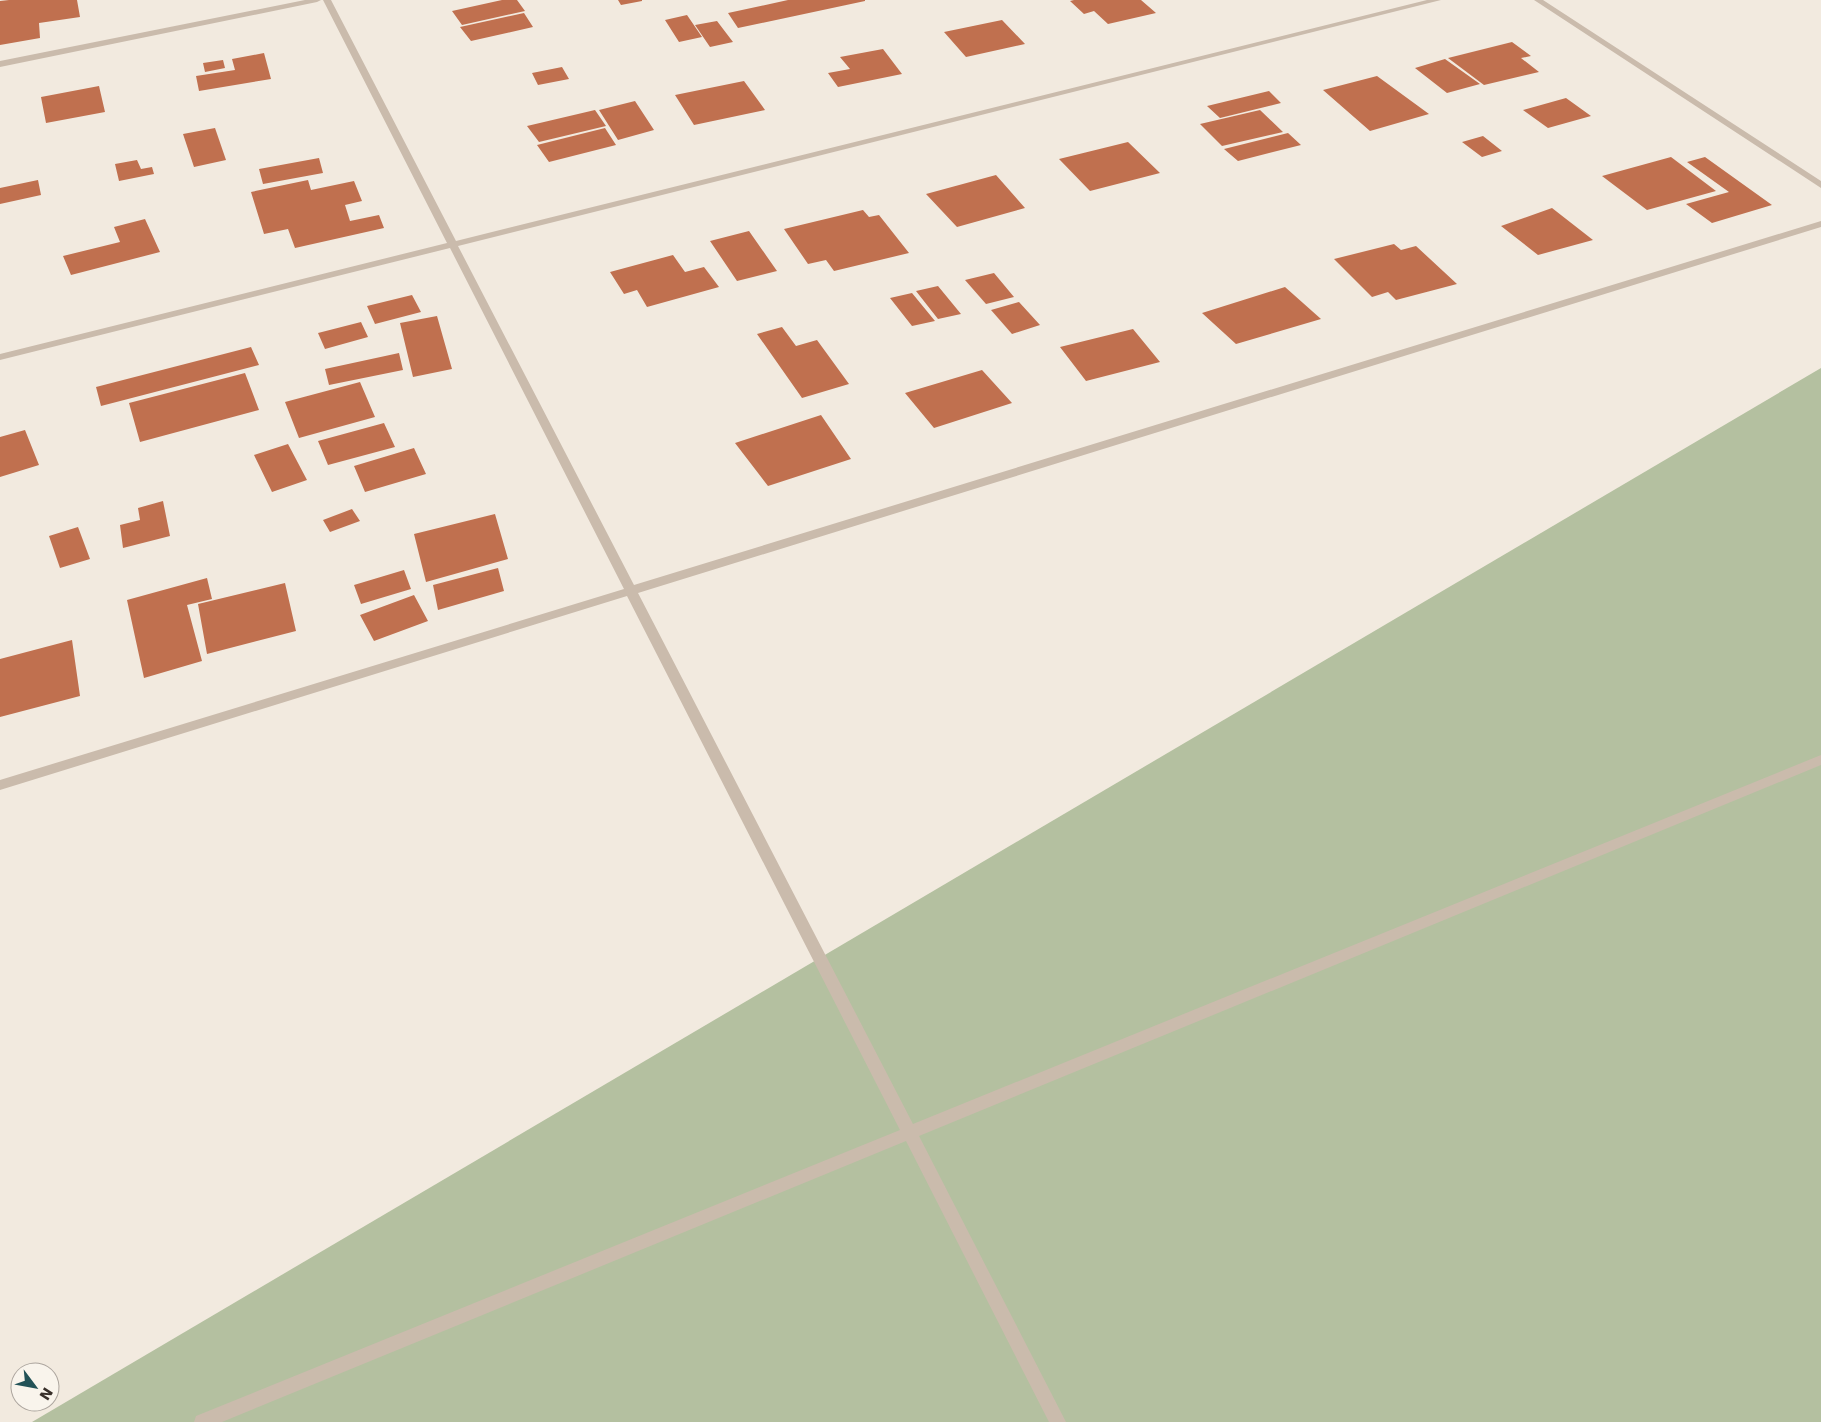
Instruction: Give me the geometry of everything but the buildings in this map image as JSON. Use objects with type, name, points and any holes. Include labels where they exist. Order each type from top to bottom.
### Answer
[{"type":"street","points":[[0,64],[317,0]]},
{"type":"street","points":[[327,0],[1058,1422]]},
{"type":"street","points":[[0,357],[1436,0]]},
{"type":"street","points":[[1538,0],[1821,185]]},
{"type":"street","points":[[0,785],[1821,224]]},
{"type":"street","points":[[202,1422],[1821,760]]},
{"type":"green space","points":[[1821,368],[1821,1422],[32,1422],[49,1412],[60,1412],[60,1406]]}]
